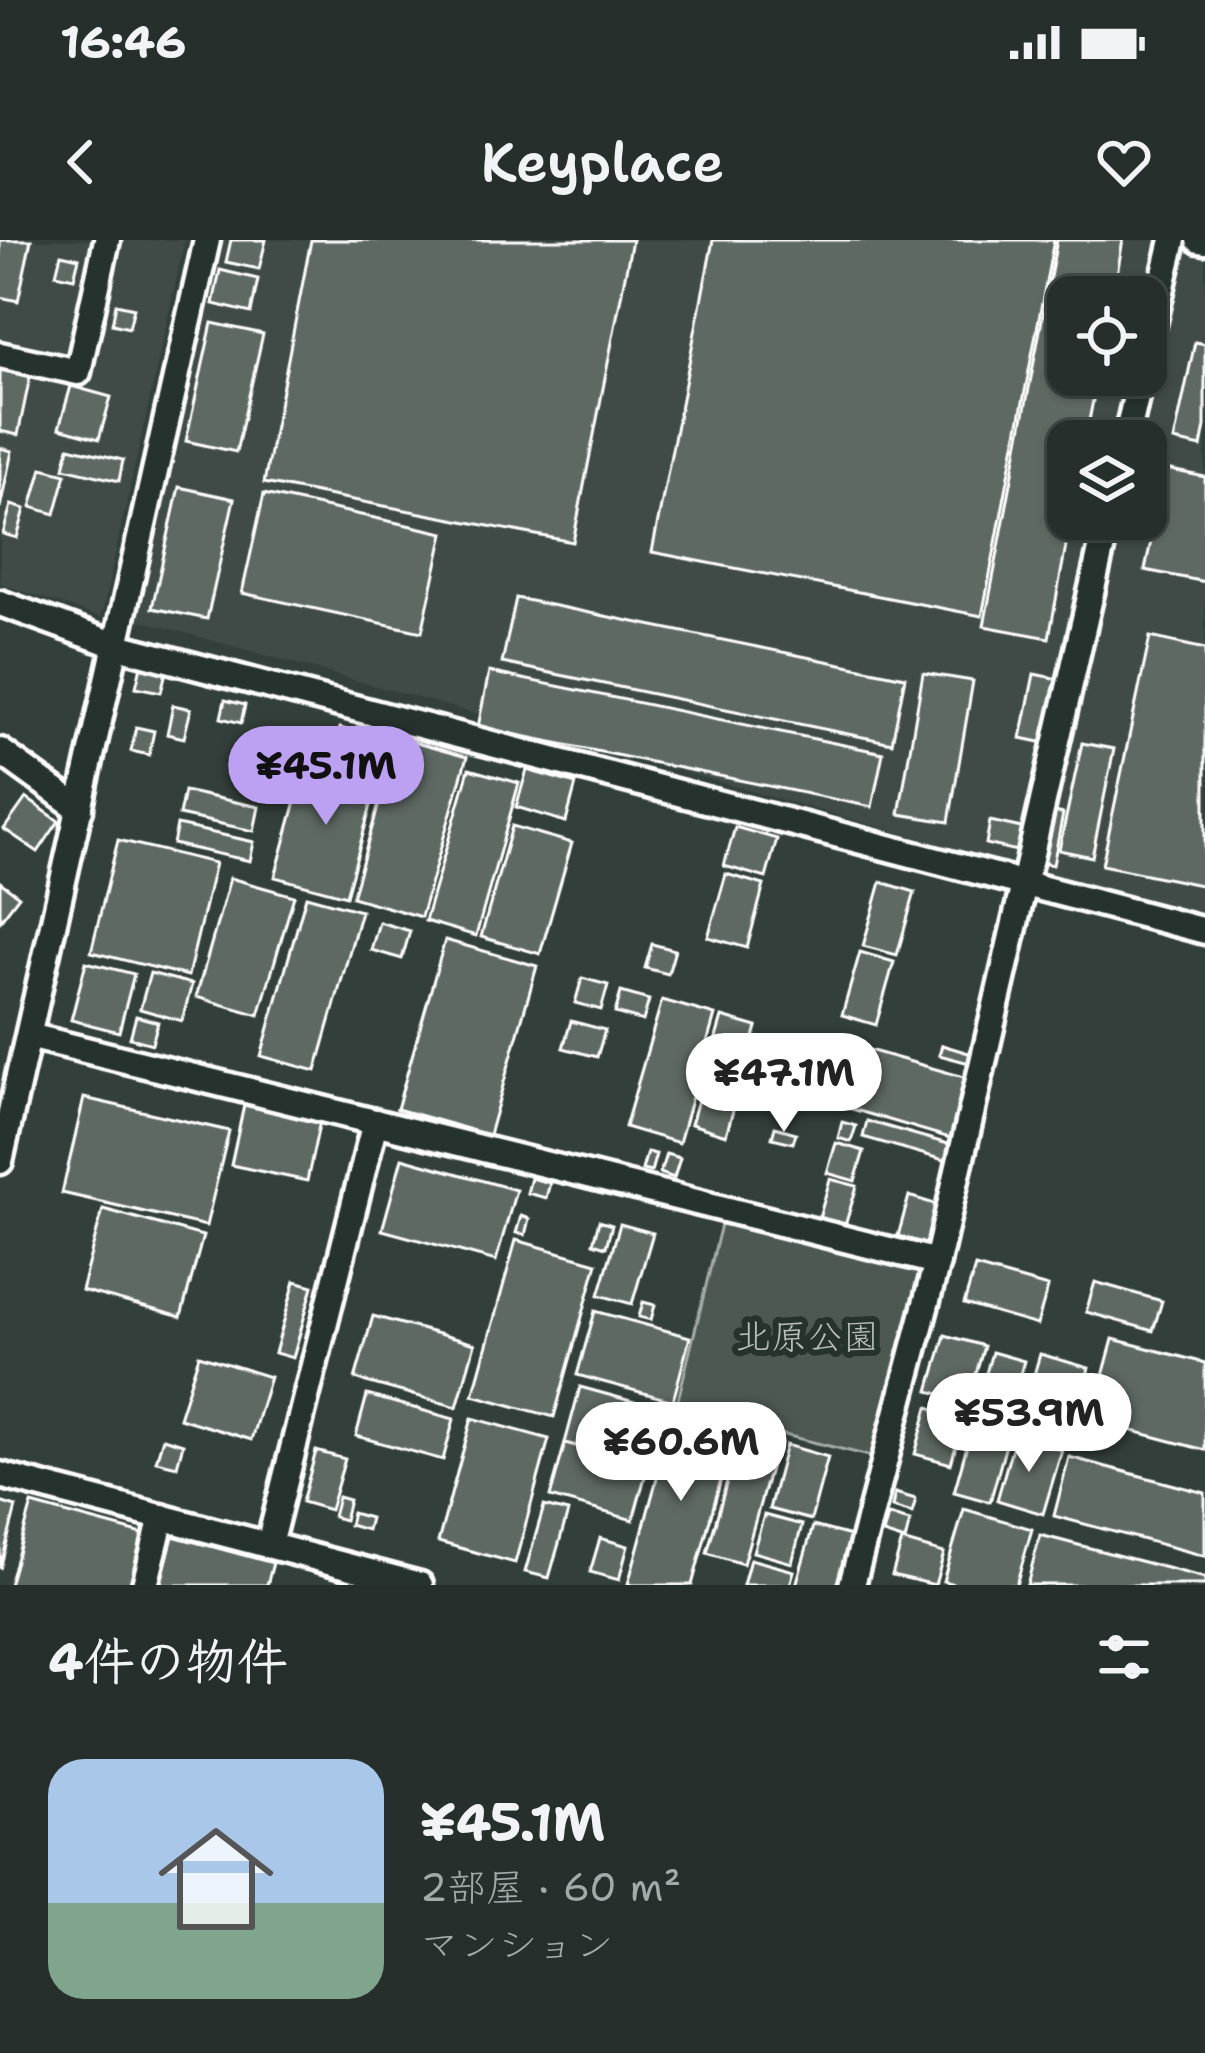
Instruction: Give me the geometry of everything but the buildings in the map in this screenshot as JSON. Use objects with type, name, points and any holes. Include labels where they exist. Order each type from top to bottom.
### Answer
[{"type":"street","points":[[0,356],[78,371],[107,240]]},
{"type":"street","points":[[0,1161],[207,240]]},
{"type":"street","points":[[1164,276],[1173,240]]},
{"type":"street","points":[[852,1585],[938,1262],[1103,540]]},
{"type":"street","points":[[0,603],[118,646],[1205,931]]},
{"type":"street","points":[[0,751],[80,809]]},
{"type":"street","points":[[29,1036],[938,1262]]},
{"type":"street","points":[[269,1545],[375,1122]]},
{"type":"street","points":[[0,1475],[269,1545],[385,1581],[420,1585]]},
{"type":"street","points":[[145,1585],[162,1517]]},
{"type":"shaded area","points":[[0,240],[185,240],[101,618],[0,583]]},
{"type":"shaded area","points":[[221,240],[1205,240],[1205,918],[136,619]]},
{"type":"green space","name":"北原公園","points":[[724,1212],[937,1262],[885,1460],[676,1408]]}]
